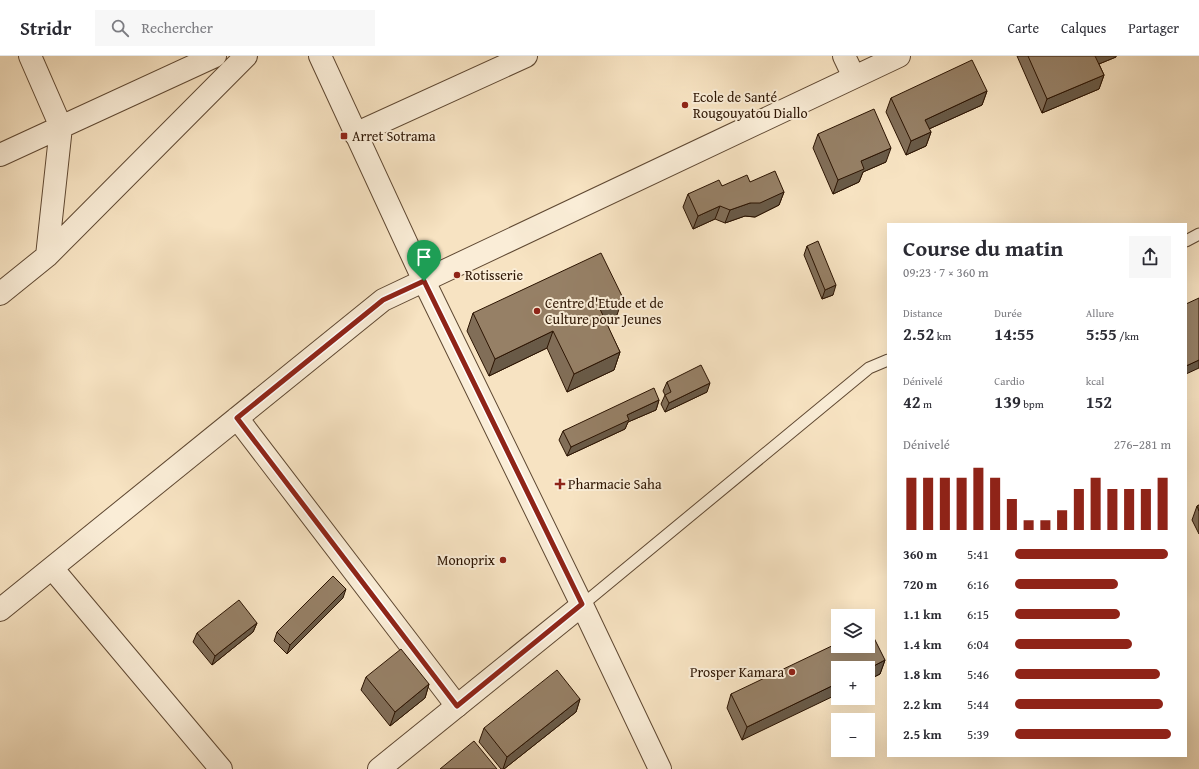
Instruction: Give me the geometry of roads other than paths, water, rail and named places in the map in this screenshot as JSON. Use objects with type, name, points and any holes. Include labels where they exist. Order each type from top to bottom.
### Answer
[{"type":"street","points":[[30,56],[60,127],[47,256]]},
{"type":"street","points":[[0,155],[215,56]]},
{"type":"street","points":[[0,294],[47,256],[246,56]]},
{"type":"street","points":[[320,56],[424,281],[582,604],[660,769]]},
{"type":"street","points":[[355,134],[526,56]]},
{"type":"street","points":[[844,56],[854,78]]},
{"type":"street","points":[[0,610],[383,300],[899,56]]},
{"type":"street","points":[[237,418],[457,706]]},
{"type":"street","points":[[52,568],[221,769]]},
{"type":"street","points":[[379,769],[582,604]]},
{"type":"lane","points":[[1187,240],[1199,234]]},
{"type":"lane","points":[[582,604],[869,368],[887,360]]},
{"type":"place","name":"Ecole de Santé Rougouyatou Diallo","points":[[685,105]]},
{"type":"place","name":"Arret Sotrama","points":[[344,136]]},
{"type":"place","name":"Rotisserie","points":[[457,275]]},
{"type":"place","name":"Centre d'Etude et de Culture pour Jeunes","points":[[537,311]]},
{"type":"place","name":"Pharmacie Saha","points":[[560,484]]},
{"type":"place","name":"Monoprix","points":[[503,560]]},
{"type":"place","name":"Prosper Kamara","points":[[792,672]]}]
